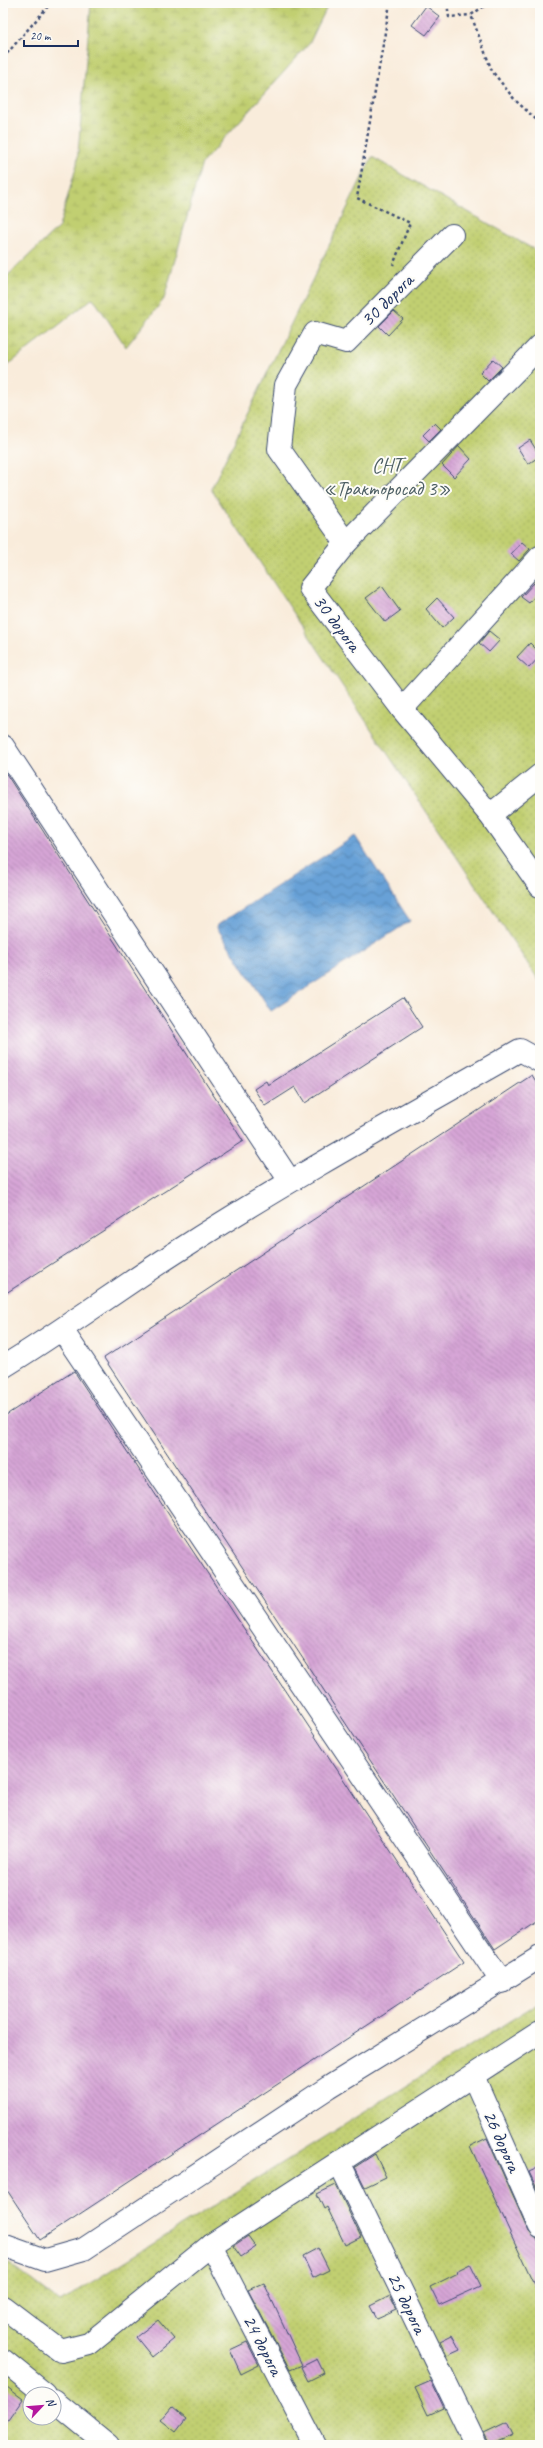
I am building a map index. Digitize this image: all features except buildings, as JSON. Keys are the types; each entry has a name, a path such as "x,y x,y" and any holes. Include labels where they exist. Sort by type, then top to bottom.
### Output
{"street":[{"name":"30 дорога","path":"452,235 346,342 315,334 286,385 279,449 346,543 310,588 402,709 490,815 540,886"},
{"path":"346,543 540,346"},
{"path":"402,709 540,558"},
{"path":"3,746 290,1181"},
{"path":"490,815 540,775"},
{"path":"3,1367 62,1330 180,1249 290,1181 520,1050 540,1061"},
{"path":"62,1330 502,1982"},
{"path":"3,2245 45,2260 84,2250 329,2087 502,1982 540,1957"},
{"path":"3,2307 61,2351 89,2344 211,2245 540,2032"},
{"name":"26 дорога","path":"473,2076 540,2227"},
{"name":"25 дорога","path":"338,2162 476,2445"},
{"name":"24 дорога","path":"211,2245 314,2445"},
{"path":"6,2369 33,2386"},
{"path":"62,2408 108,2445"}],"path":[{"path":"3,58 51,3"},
{"path":"390,3 357,198 410,223 390,274 404,284"},
{"path":"447,3 449,17 471,15 489,3"},
{"path":"471,15 492,70 514,100 540,123"}],"green space":[{"path":"91,3 329,3 309,44 202,163 164,299 126,347 93,298 3,369 3,280 59,227 77,164"},
{"name":"СНТ «Тракторосад 3»","path":"372,157 540,253 540,982 211,489"},
{"path":"540,2002 540,2445 3,2445 3,2259 60,2302"}],"water":[{"path":"355,836 410,921 271,1011 216,926"}]}
